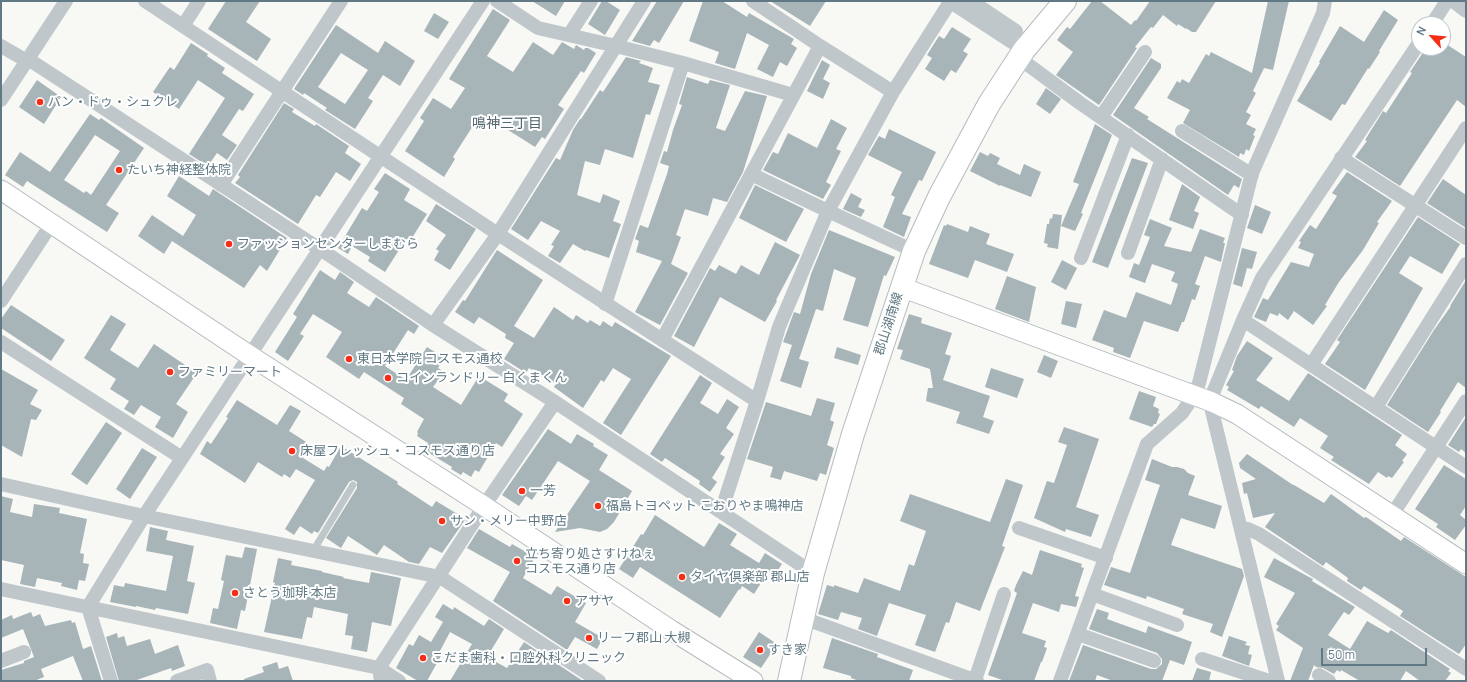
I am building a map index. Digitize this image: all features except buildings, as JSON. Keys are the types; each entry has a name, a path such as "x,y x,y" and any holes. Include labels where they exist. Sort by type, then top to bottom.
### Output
{"main road":[{"name":"郡山湖南線","path":"789,681 813,573 853,434 914,250 939,197 1021,42 1065,1"}],"street":[{"path":"1,100 24,58 66,1"},
{"path":"145,1 498,234 757,401"},
{"path":"183,26 200,1"},
{"path":"221,185 341,1"},
{"path":"111,681 88,606 144,516 249,355 483,1"},
{"path":"497,1 538,28 683,63 793,95"},
{"path":"569,35 591,1"},
{"path":"433,326 498,234 644,1"},
{"path":"753,1 820,46 893,92"},
{"path":"721,512 757,401 779,326 828,212 893,92 950,1 1021,42"},
{"path":"971,1 1021,42 1101,117 1242,215"},
{"path":"985,1 1021,42"},
{"path":"1060,681 1147,444 1182,413 1194,395 1199,383 1252,175 1323,13 1325,1"},
{"path":"1437,16 1447,1"},
{"path":"1453,1 1466,11"},
{"path":"1,46 24,58 320,249 433,326 555,402 813,573"},
{"path":"662,340 820,46"},
{"path":"1101,117 1145,52"},
{"path":"1278,681 1212,402 1215,388 1262,278 1411,55"},
{"path":"606,304 683,63"},
{"path":"1311,365 1466,128"},
{"path":"1182,131 1252,175"},
{"path":"1081,258 1128,135"},
{"path":"1341,158 1466,238"},
{"path":"1128,253 1162,159"},
{"path":"751,174 828,212 914,250"},
{"path":"1,190 249,355 484,506 670,630 753,681"},
{"path":"1,301 52,223"},
{"path":"1376,407 1466,264"},
{"path":"901,287 1194,395 1237,414 1466,564"},
{"path":"1243,320 1466,467"},
{"path":"1,342 182,458"},
{"path":"380,674 484,506 555,402"},
{"path":"1392,515 1466,402"},
{"path":"1,484 144,516 440,577 599,681"},
{"path":"1019,528 1106,558"},
{"path":"1242,530 1248,529 1259,534 1466,670 1460,681"},
{"path":"1,589 88,606 380,674 399,681"},
{"path":"803,618 976,681 1004,594"},
{"path":"1092,594 1177,625"},
{"path":"1078,634 1154,661"},
{"path":"1,661 24,652"},
{"path":"1202,659 1269,681"},
{"path":"177,681 207,670 210,681"}],"lane":[{"path":"313,551 352,485"}],"place":[{"name":"パン・ドゥ・シュクレ","path":"40,102"},
{"name":"たいち神経整体院","path":"119,170"},
{"name":"ファッションセンターしまむら","path":"229,244"},
{"name":"東日本学院 コスモス通校","path":"349,359"},
{"name":"ファミリーマート","path":"170,372"},
{"name":"コインランドリー 白くまくん","path":"388,378"},
{"name":"床屋フレッシュ・コスモス通り店","path":"292,451"},
{"name":"一芳","path":"522,491"},
{"name":"福島トヨペット こおりやま鳴神店","path":"598,506"},
{"name":"サン・メリー中野店","path":"442,521"},
{"name":"立ち寄り処さすけねぇ コスモス通り店","path":"517,561"},
{"name":"タイヤ倶楽部 郡山店","path":"682,577"},
{"name":"さとう珈琲 本店","path":"235,593"},
{"name":"アサヤ","path":"567,601"},
{"name":"リーフ郡山 大槻","path":"589,638"},
{"name":"すき家","path":"760,650"},
{"name":"こだま歯科・口腔外科クリニック","path":"423,658"}],"district":[{"name":"鳴神三丁目","path":"507,124"}]}
